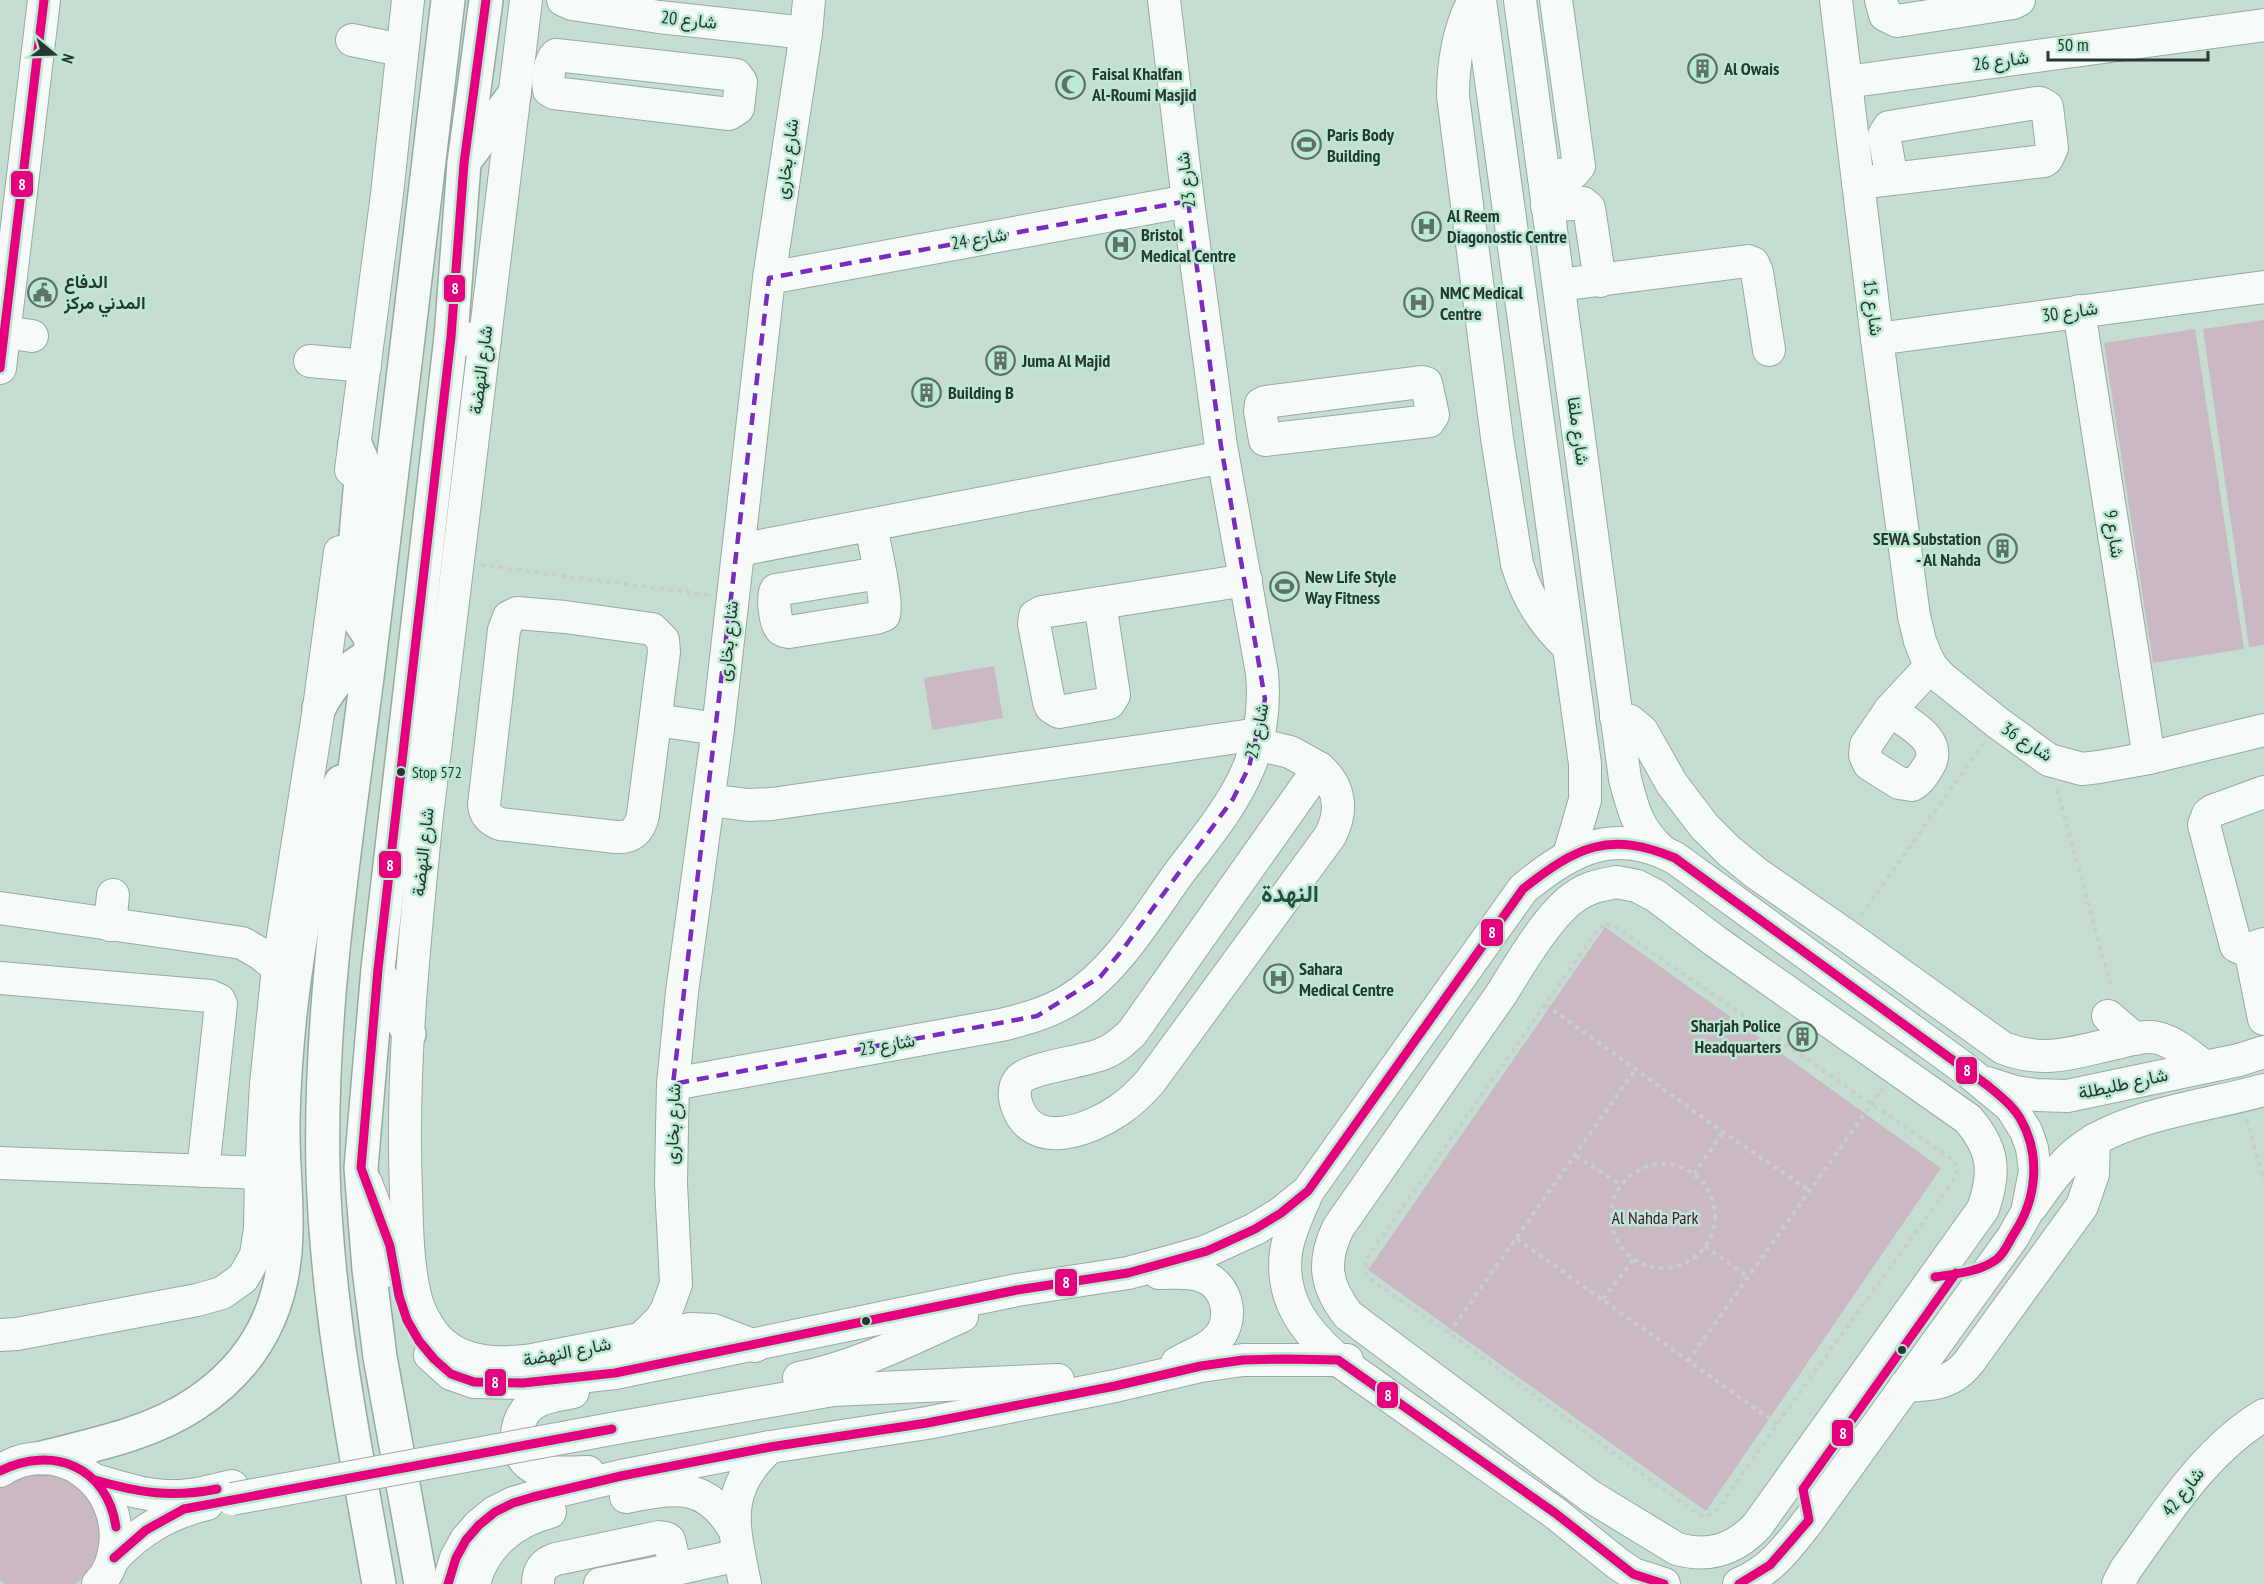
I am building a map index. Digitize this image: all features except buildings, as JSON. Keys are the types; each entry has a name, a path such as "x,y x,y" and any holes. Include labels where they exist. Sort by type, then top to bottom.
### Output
{"main road":[{"path":"379,1584 341,1367 328,1268 323,1171 323,1065 355,764 448,0"},
{"name":"شارع النهضة","path":"421,1584 380,1357 369,1269 361,1168 378,969 452,337 464,163 486,0"},
{"path":"464,163 514,95"},
{"path":"452,337 484,341"},
{"path":"355,444 361,458 361,478 351,593 355,614 370,647"},
{"path":"319,708 334,683 370,647"},
{"path":"36,1459 142,1429 196,1404 234,1372 261,1337 270,1318 284,1262 286,1232 283,1121 289,1020 295,970 306,904 324,827 336,792 355,764"},
{"path":"378,969 409,1034"}],"street":[{"path":"0,368 18,334 44,0"},
{"path":"0,1335 16,1334 196,1300 222,1293 243,1278 256,1255 260,1229 266,1084 278,968 319,708 355,444 387,194 408,0"},
{"name":"شارع بخارى","path":"643,1337 661,1319 676,1284 671,1184 673,1084 681,992 710,801 770,278 809,0"},
{"name":"شارع 23","path":"673,1084 1001,1025 1037,1016 1070,1000 1100,977 1123,949 1218,821 1233,799 1249,767 1258,739 1265,699 1222,452 1164,0"},
{"path":"1474,0 1461,30 1456,52 1452,96 1497,438 1517,564 1523,583 1542,618 1569,648"},
{"path":"1480,0 1586,782 1581,817 1569,855"},
{"name":"شارع ملقا","path":"1520,0 1625,779 1630,799 1646,837 1662,851"},
{"path":"1545,192 1574,173 1579,165 1556,0"},
{"name":"شارع 15","path":"1836,0 1877,339 1914,616"},
{"path":"1881,0 1885,15 1897,21 2013,3 2019,0"},
{"name":"شارع 20","path":"525,13 542,14 568,2 659,17 806,33"},
{"name":"شارع النهضة","path":"525,13 426,824 409,1034 404,1144 409,1260 415,1297 426,1321 441,1342 463,1356 488,1362 508,1363 530,1347 643,1337 691,1329 713,1330 754,1346"},
{"path":"654,66 659,17"},
{"name":"شارع 26","path":"1846,82 2264,25"},
{"path":"352,40 401,50"},
{"path":"556,55 654,66 736,75 741,82 738,108 729,114 554,93 549,87 551,61 556,55"},
{"path":"1858,183 1892,179 2047,159 2052,148 2047,107 2036,103 1889,127 1884,135 1892,179"},
{"path":"1545,192 1582,203 1589,208 1600,280"},
{"name":"شارع 24","path":"770,278 1188,201"},
{"path":"1559,285 1748,261 1753,263 1757,272 1768,350"},
{"name":"شارع 30","path":"1877,339 2264,287"},
{"name":"شارع 9","path":"2079,311 2149,758"},
{"path":"310,361 365,366"},
{"path":"739,549 871,525 1222,452 1265,440 1430,420 1433,415 1427,386 1420,382 1265,402 1260,411 1265,440"},
{"path":"871,525 879,573"},
{"path":"1100,603 1246,580"},
{"path":"517,613 606,622 657,632 665,646 656,720 641,821 639,828 629,836 616,837 500,824 485,813 484,805 504,630 509,617 517,613"},
{"name":"شارع 36","path":"1914,616 1920,641 1931,666 1942,678 2049,760 2082,769 2149,758 2264,730"},
{"path":"1890,710 1931,666"},
{"path":"1616,717 1630,721 1642,731 1672,784 1704,826 1729,851 1756,873 2003,1048 2020,1055 2037,1058 2055,1056 2089,1048 2115,1025 2148,1037 2168,1041 2205,1067"},
{"path":"656,720 718,729"},
{"path":"710,801 748,805 771,804 1258,739 1290,752 1319,768 1334,784 1338,794 1337,823 1330,836 1150,1082 1117,1112 1084,1126 1049,1134 1041,1133 1027,1125 1019,1112 1014,1095 1015,1088 1022,1077 1033,1072 1104,1054 1132,1033 1319,768"},
{"path":"2264,792 2212,810 2204,825 2234,942 2240,949 2257,946 2264,1019"},
{"path":"1663,1584 1633,1574 1617,1563 1555,1513 1338,1360 1314,1339 1296,1313 1286,1284 1286,1252 1308,1191 1523,890 1547,869 1569,855 1591,846 1615,842 1639,844 1662,851 1696,873 1973,1075 2011,1107 2026,1131 2032,1148 2035,1171 2027,1212"},
{"path":"1696,873 1715,941"},
{"path":"1616,882 1637,886 1656,897 1715,941 1968,1119 1980,1133 1989,1150 1992,1171 1990,1191 1983,1209 1946,1275 1801,1477 1747,1537 1721,1551 1691,1553 1677,1549 1590,1496 1348,1315 1337,1300 1330,1282 1327,1264 1330,1245 1338,1228 1502,993 1524,957 1559,911 1575,896 1594,886 1616,882"},
{"path":"0,908 112,910 242,943 261,954 278,968"},
{"path":"1502,993 1506,913"},
{"path":"242,943 264,938 284,928"},
{"path":"0,978 210,996 219,1000 221,1004 204,1172"},
{"path":"2188,1109 2182,1104 2181,1098 2187,1088 2227,1071 2251,1056"},
{"name":"شارع طليطلة","path":"1973,1075 2026,1094 2067,1096 2251,1056"},
{"path":"1901,1072 1973,1075"},
{"path":"1750,1581 1782,1555 1809,1520 1997,1259 2027,1212 2062,1167 2077,1152 2094,1140 2142,1120 2253,1093"},
{"path":"1905,1386 1938,1384 1956,1376 1969,1362 2082,1206 2093,1174 2094,1140"},
{"path":"361,1168 390,1246 399,1296 407,1320 419,1341 451,1374 474,1382 499,1384 615,1373 1017,1290 1128,1273 1207,1251 1231,1241 1281,1213 1308,1191 1387,1156"},
{"path":"0,1163 261,1173"},
{"path":"1946,1275 1997,1259"},
{"path":"1128,1273 1202,1276 1220,1289 1225,1299 1226,1322 1215,1341 1159,1375"},
{"name":"شارع بخارى","path":"676,1284 691,1310 713,1330"},
{"path":"621,1420 826,1372 878,1354 1017,1290"},
{"path":"448,1584 456,1558 466,1540 495,1512 533,1497 621,1476 770,1447 927,1423 1115,1386 1201,1366 1243,1360 1408,1358"},
{"path":"615,1373 597,1384 531,1405 522,1415 517,1440 519,1452 535,1469 549,1472 600,1472 621,1476"},
{"path":"0,1471 10,1465 36,1459 56,1460 71,1464 95,1480 137,1492 160,1496 232,1492 621,1420 833,1390 1082,1378 1115,1386"},
{"name":"شارع 42","path":"2118,1584 2126,1569 2202,1467 2236,1434 2264,1415"},
{"path":"0,1442 36,1459"},
{"path":"740,1556 736,1502 742,1483 752,1466 770,1447"},
{"path":"1801,1477 1809,1520"},
{"path":"95,1480 111,1503 117,1531 106,1571"},
{"path":"474,1584 483,1560 493,1546 520,1523 537,1515 554,1511 668,1490 685,1490 700,1494 714,1503 726,1515 740,1556"},
{"path":"106,1571 127,1544 152,1525 184,1509 232,1492"},
{"path":"1590,1496 1602,1520 1617,1563"},
{"path":"538,1584 539,1572 552,1560 659,1537 669,1540 676,1569"},
{"path":"600,1584 740,1556"}],"path":[{"path":"457,562 733,598"},
{"path":"1847,936 1998,723"},
{"path":"2049,760 2115,1025"},
{"path":"1611,924 1953,1160 1957,1165 1957,1176 1777,1424 1719,1508 1711,1515 1701,1515 1365,1273 1366,1260 1546,1005 1599,928 1611,924"},
{"path":"1546,1005 1635,1070 1810,1191"},
{"path":"1449,1333 1635,1070"},
{"path":"1688,1361 1872,1105 1901,1072"},
{"path":"2253,1093 2264,1182"},
{"path":"1694,1174 1723,1132"},
{"path":"1576,1156 1621,1185"},
{"path":"1664,1164 1680,1167 1694,1174 1705,1186 1714,1208 1712,1232 1705,1246 1691,1260 1672,1267 1659,1268 1634,1259 1620,1245 1612,1225 1612,1211 1621,1185 1633,1174 1647,1166 1664,1164"},
{"path":"1517,1239 1777,1424"},
{"path":"1705,1246 1748,1277"},
{"path":"1603,1299 1634,1259"}],"highlighted area":[{"path":"1188,201 1221,446 1265,699 1249,767 1233,799 1100,977 1037,1016 673,1084 769,278"}],"green space":[{"path":"2264,320 2264,645 2249,647 2203,329"},
{"path":"2195,329 2244,649 2153,663 2104,343"},
{"path":"994,666 1003,718 932,730 924,678"},
{"name":"Al Nahda Park","path":"1605,927 1941,1168 1706,1511 1368,1270"},
{"path":"22,1473 62,1474 93,1499 103,1538 98,1559 86,1576 75,1584 5,1584 0,1580 0,1486"}],"transit line":[{"name":"8","path":"0,368 44,0"},
{"name":"8","path":"486,0 464,163 451,337 378,969 361,1168 390,1246 399,1296 407,1320 419,1341 451,1374 474,1382 523,1383 615,1373 1017,1290 1128,1273 1207,1251 1255,1229 1281,1213 1308,1191 1523,889 1542,874 1577,853 1612,844 1631,845 1675,858 1987,1085 2017,1113 2031,1146 2034,1176 2028,1205 2022,1219 2005,1250 1997,1259 1975,1270 1935,1277"},
{"name":"8","path":"1739,1584 1770,1565 1809,1520 1803,1489 1956,1273"},
{"name":"8","path":"448,1584 456,1558 466,1540 479,1525 495,1512 533,1497 621,1476 770,1447 927,1423 1115,1386 1201,1366 1243,1360 1286,1359 1338,1360 1555,1513 1633,1574 1664,1584"},
{"name":"8","path":"114,1558 146,1530 184,1509 612,1429"},
{"name":"8","path":"0,1471 20,1463 39,1460 57,1461 74,1466 89,1476 101,1489 111,1506 116,1527"},
{"name":"8","path":"95,1480 156,1493 201,1492 217,1489"}],"place":[{"name":"Al Owais","path":"1703,69"},
{"name":"Faisal Khalfan Al-Roumi Masjid","path":"1071,84"},
{"name":"Paris Body Building","path":"1306,145"},
{"name":"Al Reem Diagonostic Centre","path":"1426,226"},
{"name":"Bristol Medical Centre","path":"1120,245"},
{"name":"الدفاع المدني مركز","path":"43,292"},
{"name":"NMC Medical Centre","path":"1419,303"},
{"name":"Juma Al Majid","path":"1001,361"},
{"name":"Building B","path":"927,393"},
{"name":"SEWA Substation - Al Nahda","path":"2002,549"},
{"name":"New Life Style Way Fitness","path":"1284,587"},
{"name":"Stop 572","path":"401,772"},
{"name":"Sahara Medical Centre","path":"1278,979"},
{"name":"Sharjah Police Headquarters","path":"1802,1036"}],"district":[{"name":"النهدة","path":"1290,894"}]}
